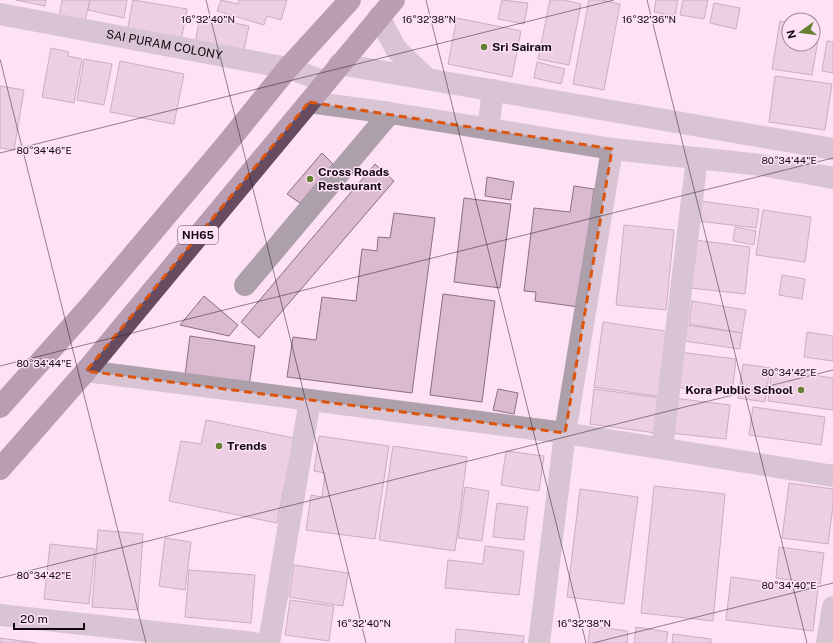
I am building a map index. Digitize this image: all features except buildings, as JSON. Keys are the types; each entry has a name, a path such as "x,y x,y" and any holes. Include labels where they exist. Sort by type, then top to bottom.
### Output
{"highway":[{"name":"NH65","path":"0,407 90,306 225,146 288,68 350,0"},
{"name":"NH65","path":"0,468 86,371 326,82 339,64 394,0"}],"street":[{"name":"SAI PURAM COLONY","path":"0,14 288,68 326,82"},
{"path":"379,17 396,49 427,79"},
{"path":"339,64 833,149"},
{"path":"488,129 493,90"},
{"path":"309,102 390,113 612,150 761,165 833,178"},
{"path":"245,285 390,113"},
{"path":"539,643 565,433 612,150"},
{"path":"662,448 697,158"},
{"path":"86,371 565,433 833,476"},
{"path":"269,643 310,400"},
{"path":"827,643 833,607"},
{"path":"0,615 254,643"}],"highlighted area":[{"path":"309,102 612,149 565,433 86,371"}],"place":[{"name":"Sri Sairam","path":"484,47"},
{"name":"Cross Roads Restaurant","path":"310,179"},
{"name":"Kora Public School","path":"801,390"},
{"name":"Trends","path":"219,446"}]}
